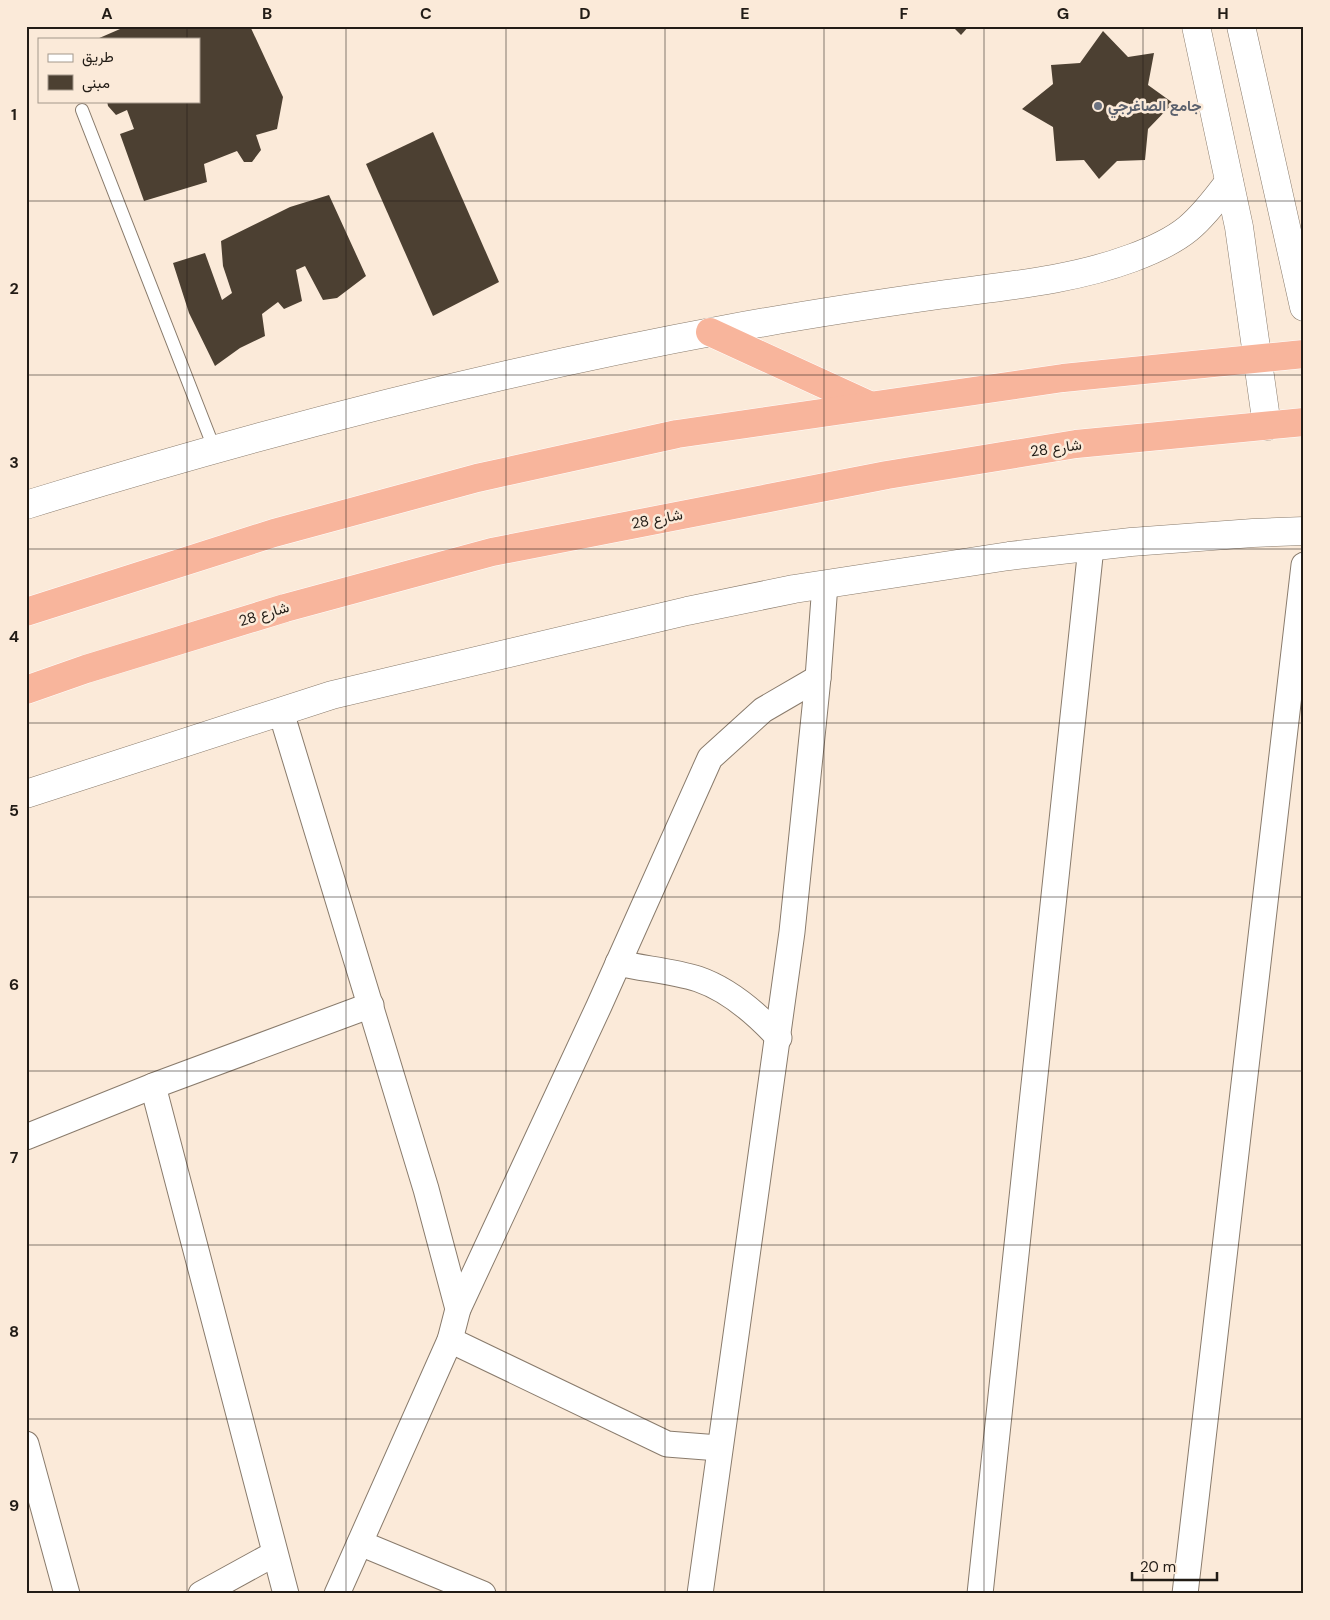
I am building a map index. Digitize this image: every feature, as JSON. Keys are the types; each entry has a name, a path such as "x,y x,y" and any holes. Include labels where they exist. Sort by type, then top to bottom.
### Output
{"highway":[{"path":"710,332 869,405"},
{"path":"26,612 274,532 477,478 677,434 1063,378 1258,357 1304,354"},
{"name":"شارع 28","path":"26,690 86,669 285,608 492,552 887,475 1076,444 1304,422"}],"main road":[{"path":"1196,26 1240,236 1267,426"},
{"path":"1241,26 1294,218 1304,308"},
{"path":"26,505 214,448 395,401 536,368 828,310 1058,279 1096,270 1133,258 1185,232 1202,218 1229,182"},
{"path":"26,794 332,695 687,611 825,584 930,567 1091,547 1253,533 1304,531"}],"street":[{"path":"980,1594 1091,547"},
{"path":"1185,1594 1304,565"},
{"path":"700,1594 719,1448 779,1038 792,932 818,678 825,584"},
{"path":"337,1594 450,1340 458,1309 618,963 710,758 763,710 818,678"},
{"path":"281,712 426,1189 458,1309"},
{"path":"618,963 698,980 730,996 759,1016 779,1038"},
{"path":"26,1137 153,1086 370,1005"},
{"path":"153,1086 286,1594"},
{"path":"450,1340 667,1444 719,1448"},
{"path":"26,1444 67,1594"},
{"path":"360,1543 483,1594"},
{"path":"201,1594 274,1554"}],"lane":[{"path":"82,110 214,448"}],"building":[{"path":"127,26 250,26 283,97 277,129 256,135 261,150 252,162 244,162 237,151 204,164 207,182 144,201 120,134 134,129 127,110 116,115 108,106 107,102 200,102 200,38 99,38"},
{"path":"952,26 969,26 961,35"},
{"name":"جامع الصاغرجي","path":"1103,31 1128,57 1154,53 1148,85 1173,103 1148,129 1145,160 1117,161 1099,179 1084,160 1056,161 1053,127 1022,109 1053,84 1051,65 1080,63"},
{"path":"433,132 499,282 433,316 366,164"},
{"path":"329,195 366,276 337,298 323,300 305,266 296,270 302,301 284,309 278,302 262,314 265,336 240,348 215,366 189,313 173,263 205,253 222,300 232,293 223,266 221,241 290,207"}],"place":[{"name":"جامع الصاغرجي","path":"1098,106"}]}
